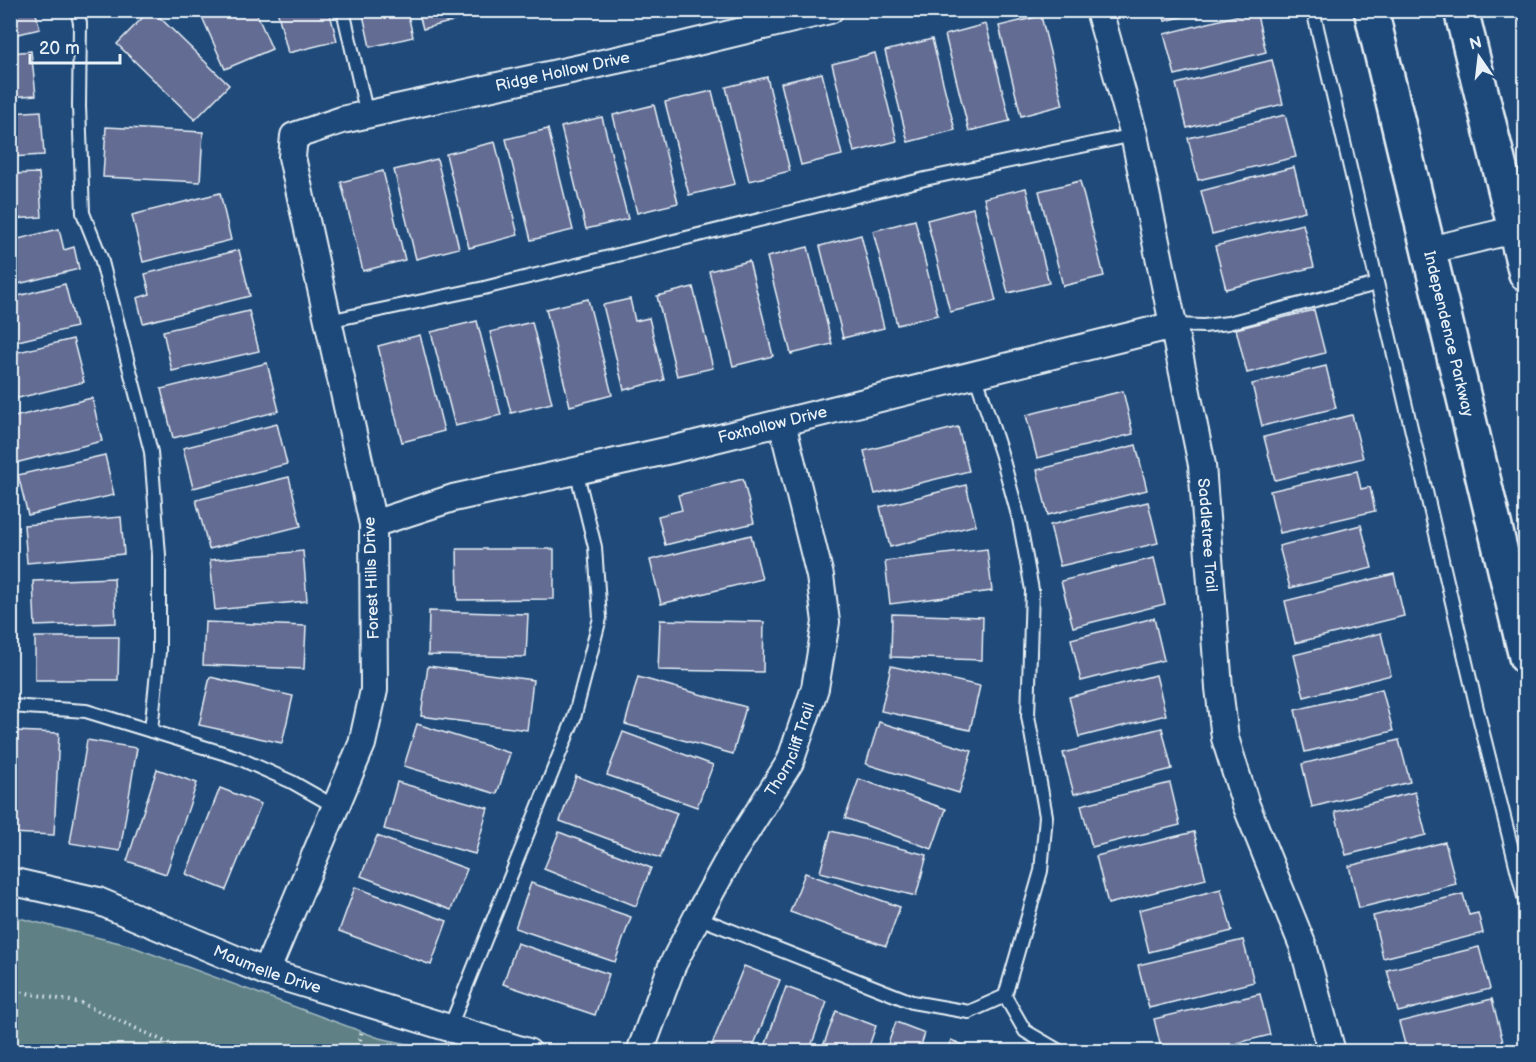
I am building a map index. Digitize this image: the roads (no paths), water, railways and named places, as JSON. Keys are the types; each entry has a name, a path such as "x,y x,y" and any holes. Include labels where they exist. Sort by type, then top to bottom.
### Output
{"main road":[{"name":"Independence Parkway","path":"1371,10 1526,657"},
{"path":"1461,10 1520,228 1526,274"}],"street":[{"name":"Ridge Hollow Drive","path":"294,136 342,120 676,47 830,10"},
{"name":"Saddletree Trail","path":"1099,10 1134,135 1202,465 1225,738 1246,805 1303,946 1332,1052"},
{"name":"Forest Hills Drive","path":"266,972 362,744 375,690 373,524 292,156 294,136"},
{"path":"1430,250 1520,228"},
{"name":"Foxhollow Drive","path":"373,524 453,498 782,423 1174,325"},
{"name":"Thorncliff Trail","path":"640,1052 672,966 697,917 731,855 790,762 815,688 826,622 820,576 782,423"},
{"name":"Maumelle Drive","path":"10,881 98,901 266,972 528,1052"}],"lane":[{"path":"77,10 80,23 79,106 83,213 101,258 151,452 159,555 159,652 151,731"},
{"path":"343,10 367,115"},
{"path":"1313,10 1526,904"},
{"path":"1522,10 1526,16"},
{"path":"328,321 484,288 925,179 1134,135"},
{"path":"1174,325 1204,326 1228,323 1377,284"},
{"path":"975,374 1001,453 1019,519 1032,590 1028,716 1046,816 1041,871 1005,996 1025,1030 1061,1052"},
{"path":"450,1027 574,718 600,618 595,547 576,470"},
{"path":"10,706 86,711 236,757 292,782 336,807"},
{"path":"697,917 912,1002 969,1012 1005,996"}]}
